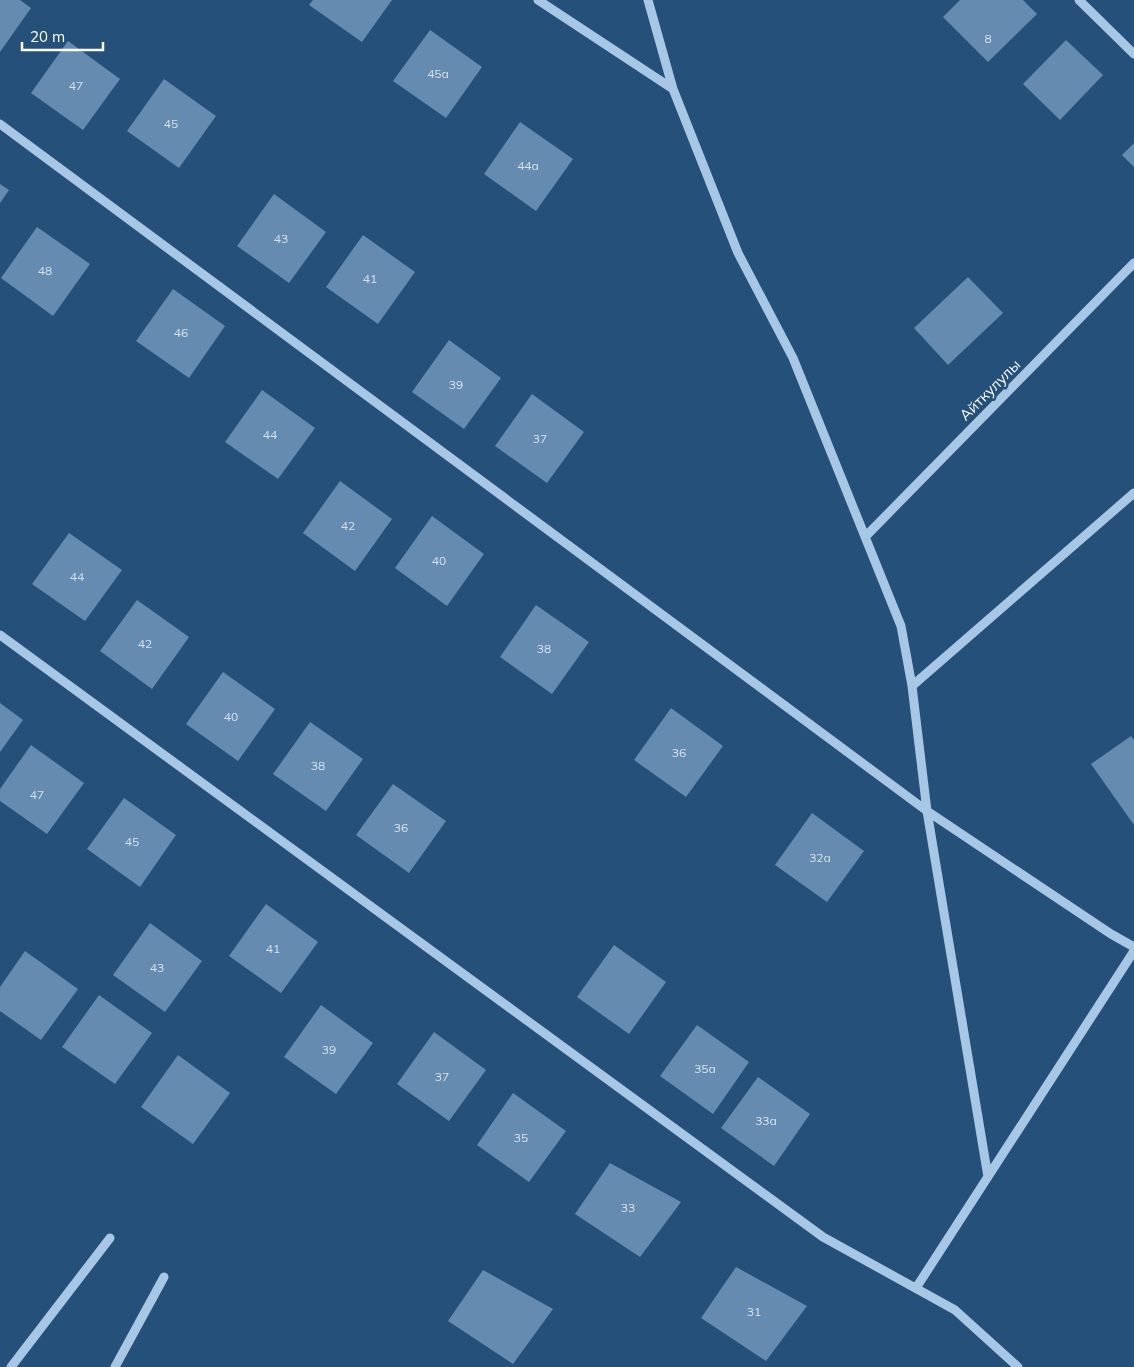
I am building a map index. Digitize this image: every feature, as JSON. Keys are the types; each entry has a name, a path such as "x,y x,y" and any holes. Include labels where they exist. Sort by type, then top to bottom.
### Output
{"street":[{"path":"538,0 673,89"},
{"path":"648,0 673,89 738,253 793,358 901,626 912,686 928,811 988,1177"},
{"path":"1080,0 1134,54"},
{"path":"0,124 928,811 1134,949 916,1288"},
{"name":"Айткулулы","path":"865,537 1134,263"},
{"path":"912,686 1134,493"},
{"path":"0,635 823,1237 955,1310 1018,1367"},
{"path":"11,1367 110,1238"},
{"path":"115,1367 164,1278"}],"building":[{"path":"0,0 20,0 31,8 0,52"},
{"path":"313,0 392,0 362,42 309,5"},
{"path":"960,0 1023,0 1037,14 988,62 943,17"},
{"path":"430,30 482,67 446,118 393,81"},
{"path":"1066,40 1103,75 1060,120 1023,84"},
{"path":"68,41 120,79 83,130 31,93"},
{"path":"164,79 216,116 179,168 127,131"},
{"path":"520,122 573,159 536,211 484,174"},
{"path":"1134,143 1134,167 1122,155"},
{"path":"0,184 9,190 0,203"},
{"path":"274,194 326,232 289,283 237,246"},
{"path":"37,227 90,264 53,316 1,278"},
{"path":"363,235 415,272 378,324 326,287"},
{"path":"968,277 1003,313 948,365 914,328"},
{"path":"173,289 225,326 189,378 136,341"},
{"path":"449,340 501,378 464,429 412,392"},
{"path":"262,390 315,428 278,479 225,442"},
{"path":"532,394 584,432 547,483 495,446"},
{"path":"340,481 392,519 355,571 303,533"},
{"path":"432,516 484,554 447,606 395,568"},
{"path":"69,533 122,570 85,621 32,584"},
{"path":"137,600 189,637 152,689 100,651"},
{"path":"536,605 589,642 552,694 500,657"},
{"path":"223,672 275,709 238,761 186,724"},
{"path":"0,703 23,720 0,752"},
{"path":"671,708 723,746 686,797 634,760"},
{"path":"310,722 363,759 326,811 273,774"},
{"path":"1131,736 1134,740 1134,825 1091,764"},
{"path":"31,745 84,783 47,834 0,801 0,789"},
{"path":"393,784 446,821 409,873 356,835"},
{"path":"124,798 176,835 140,887 87,849"},
{"path":"812,813 864,851 827,902 775,865"},
{"path":"266,904 318,942 281,993 229,956"},
{"path":"150,923 202,961 165,1012 113,975"},
{"path":"614,945 666,982 629,1034 577,997"},
{"path":"25,951 78,989 41,1040 0,1011 0,987"},
{"path":"99,995 152,1033 115,1084 62,1047"},
{"path":"321,1005 373,1043 336,1094 284,1057"},
{"path":"697,1025 749,1062 713,1114 660,1076"},
{"path":"434,1032 486,1070 449,1121 397,1084"},
{"path":"178,1055 230,1093 193,1144 141,1107"},
{"path":"758,1077 810,1114 774,1166 721,1128"},
{"path":"513,1093 566,1131 529,1182 477,1145"},
{"path":"610,1163 681,1202 640,1257 575,1214"},
{"path":"736,1267 807,1306 766,1361 701,1318"},
{"path":"483,1270 553,1309 513,1364 448,1321"}]}
